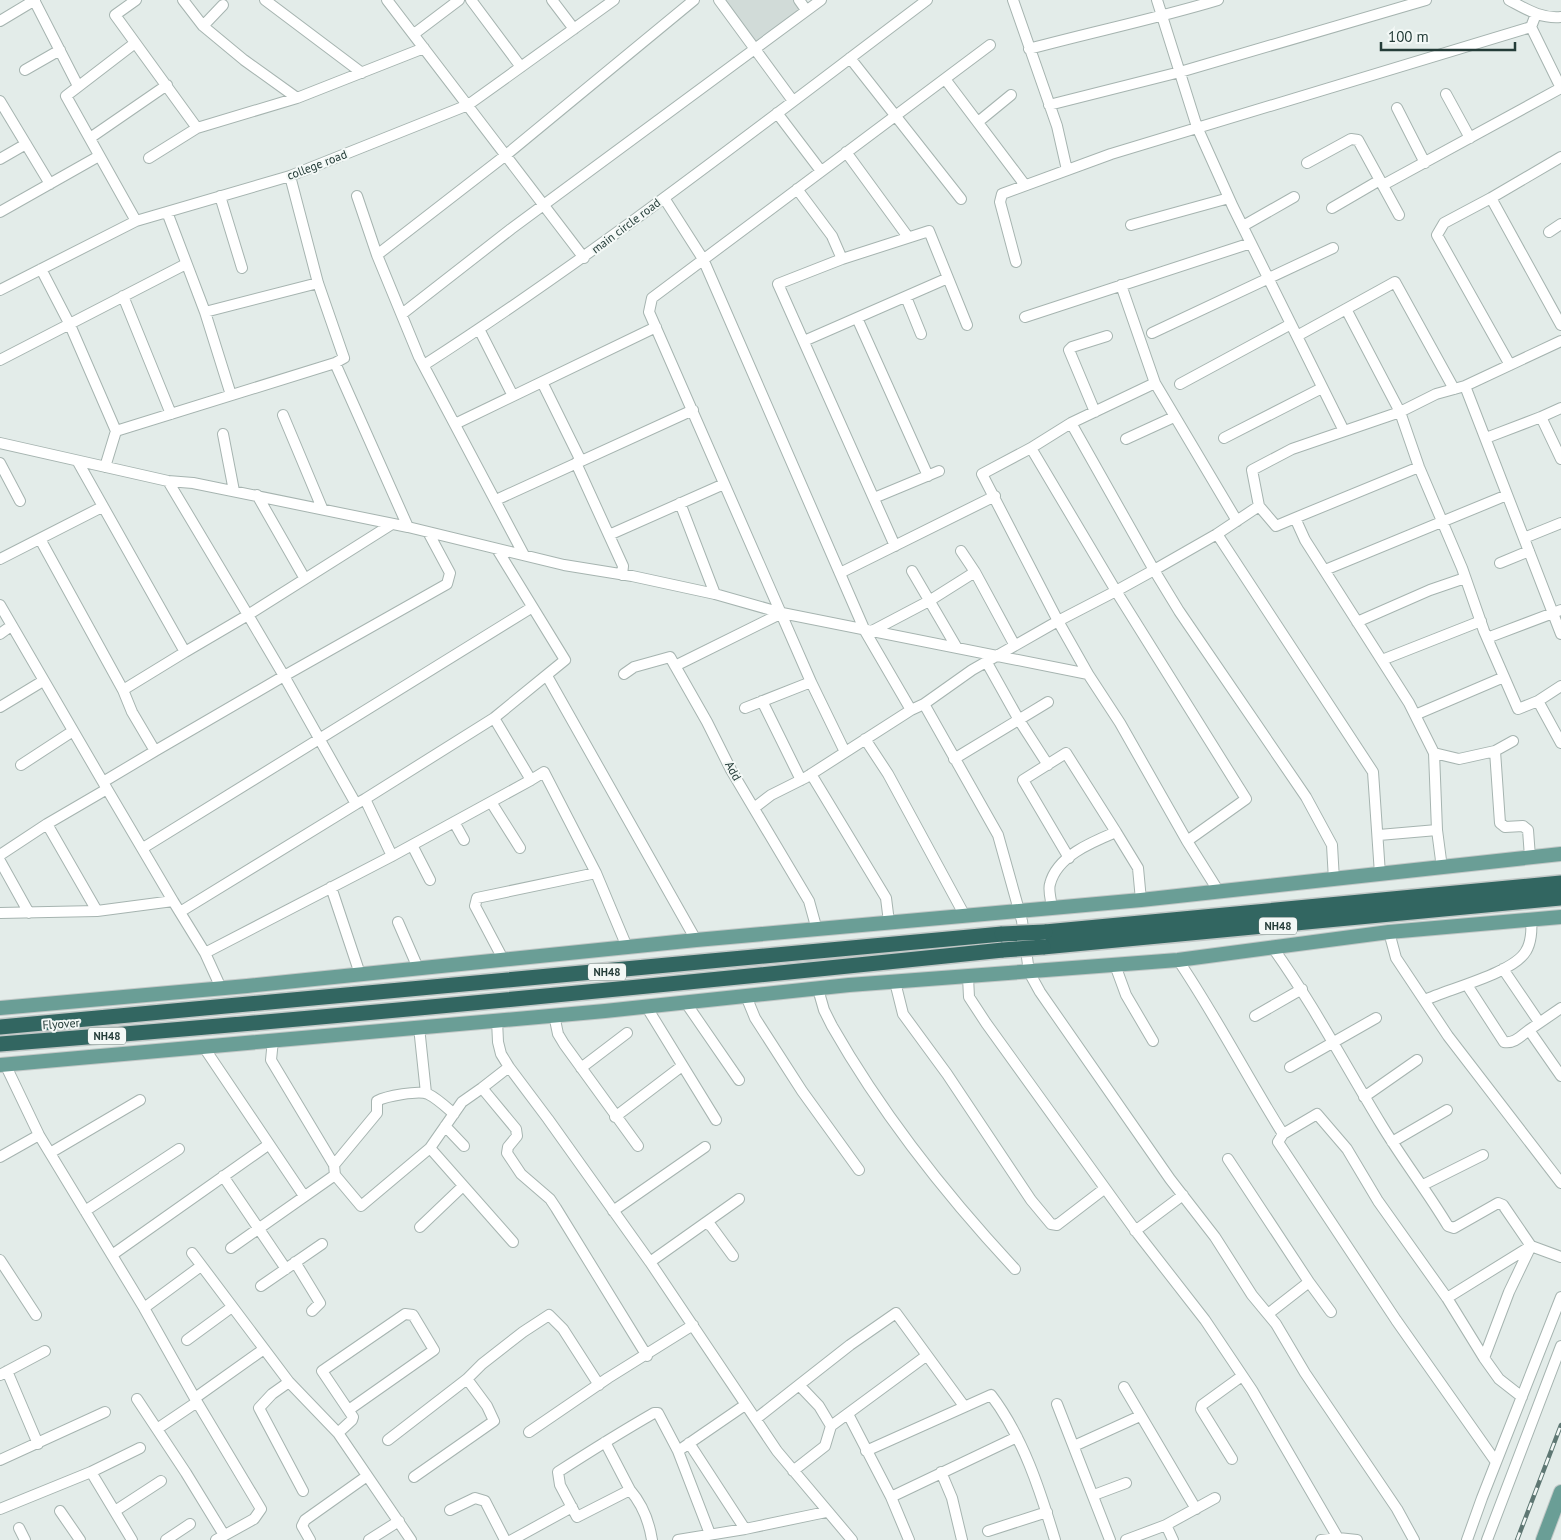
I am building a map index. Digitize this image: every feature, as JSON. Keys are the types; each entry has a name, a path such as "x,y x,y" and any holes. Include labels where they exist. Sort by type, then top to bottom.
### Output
{"highway":[{"name":"NH48","path":"1512,895 1561,883"},
{"name":"NH48","path":"1512,895 1561,898"},
{"name":"Flyover","path":"0,1027 1002,934 1512,895"},
{"name":"Flyover","path":"0,1044 214,1027 640,988 1043,947 1512,895"}],"main road":[{"path":"0,1008 221,988 696,940 1141,900 1561,854"},
{"path":"2,1065 686,1003 895,982 1178,960 1389,932 1561,918"},
{"path":"1543,1540 1561,1492"}],"street":[{"path":"0,20 35,0 78,86"},
{"path":"136,0 115,14 197,128"},
{"path":"184,0 203,26 244,60 297,98"},
{"path":"265,0 362,73"},
{"path":"414,34 459,0"},
{"path":"471,0 522,67"},
{"path":"552,0 574,29"},
{"name":"college road","path":"0,290 136,221 290,176 468,106 614,0"},
{"path":"377,255 506,155 694,0"},
{"path":"719,0 793,101"},
{"path":"799,0 806,10"},
{"path":"402,314 821,0"},
{"name":"main circle road","path":"392,2 424,48 584,258 927,0"},
{"path":"1013,0 1049,105 1067,170"},
{"path":"1157,0 1197,127 1229,198 1344,431"},
{"path":"1029,49 1094,31 1162,17 1218,0"},
{"path":"1049,105 1180,72 1426,0"},
{"path":"1509,0 1524,4 1536,14 1549,18 1561,18"},
{"path":"203,26 224,5"},
{"path":"1332,208 1382,182 1425,163 1561,88 1531,27 1536,14"},
{"path":"1016,262 1000,202 1002,194 1067,170 1197,127 1531,27"},
{"path":"135,43 78,86 66,96 66,100 90,138 136,221"},
{"path":"845,752 811,682 649,312 652,298 990,45"},
{"path":"149,158 197,128 297,98 424,48"},
{"path":"25,70 60,50"},
{"path":"850,58 961,199"},
{"path":"945,78 1025,185"},
{"path":"90,138 167,84"},
{"path":"1446,94 1470,138"},
{"path":"978,122 1010,95"},
{"path":"0,101 50,184"},
{"path":"1397,108 1425,163"},
{"path":"777,113 821,171"},
{"path":"1307,163 1350,139 1358,140 1399,215"},
{"path":"0,159 26,144"},
{"path":"846,152 908,237"},
{"path":"0,212 99,156"},
{"path":"1510,365 1437,235 1444,223 1491,198 1561,156"},
{"path":"116,431 335,363 344,358 318,282 290,176"},
{"path":"797,189 832,236 842,259"},
{"path":"220,196 242,268"},
{"path":"357,196 377,255 424,365 524,556"},
{"path":"664,198 704,259 840,573 911,710"},
{"path":"1131,226 1229,198"},
{"path":"1243,226 1294,198"},
{"path":"1491,198 1561,325"},
{"path":"167,212 205,312 231,395"},
{"path":"1549,232 1561,224"},
{"path":"895,546 778,284 842,259 928,230 967,325"},
{"path":"1025,317 1251,243"},
{"path":"1152,333 1333,248"},
{"path":"424,365 584,258"},
{"path":"0,360 186,264"},
{"path":"41,269 70,324 116,431 105,467"},
{"path":"804,341 948,278"},
{"path":"205,312 318,282"},
{"path":"1297,336 1395,282 1454,389"},
{"path":"1121,285 1155,384 1236,521"},
{"path":"123,296 171,414"},
{"path":"906,297 921,334"},
{"path":"1346,309 1400,412 1419,468 1465,578 1487,638 1518,709 1538,701 1561,686"},
{"path":"857,318 928,476"},
{"path":"1180,384 1291,324"},
{"path":"455,424 656,327"},
{"path":"479,329 513,396"},
{"path":"1095,412 1069,350 1072,346 1107,336"},
{"path":"1419,468 1276,526 1259,506 1252,470 1292,449 1400,412 1436,394 1465,386 1561,341"},
{"path":"335,363 408,527"},
{"path":"542,382 623,566 622,574"},
{"path":"1155,384 1071,423 1031,448 982,474 1058,621 1088,674 1120,723 1187,841 1219,892"},
{"path":"1465,386 1529,551 1557,612 1561,634"},
{"path":"1224,438 1322,388"},
{"path":"1486,438 1561,408"},
{"path":"496,500 693,410"},
{"path":"283,415 322,508"},
{"path":"1541,416 1561,459"},
{"path":"1126,439 1174,417"},
{"path":"1071,423 1179,612 1306,797 1332,845 1334,880"},
{"path":"223,434 234,491"},
{"path":"0,443 78,462 322,508 524,556 715,594 782,613 957,648 990,659 1088,674"},
{"path":"1031,448 1116,591 1246,799 1187,841"},
{"path":"78,462 184,652"},
{"path":"0,463 20,501"},
{"path":"874,498 939,471"},
{"path":"168,480 320,739 392,856"},
{"path":"609,535 724,484"},
{"path":"257,495 305,578"},
{"path":"1325,570 1391,541 1442,523 1507,495"},
{"path":"840,573 995,496"},
{"path":"680,503 715,594"},
{"path":"754,808 771,795 801,780 911,710 924,704 942,688 1014,644 1154,570 1217,534 1259,506"},
{"path":"0,559 102,507"},
{"path":"1295,518 1305,540 1415,715 1434,753 1437,830 1442,868"},
{"path":"1524,538 1561,523"},
{"path":"122,690 248,615 392,524"},
{"path":"0,855 155,751 447,584 450,573 428,532"},
{"path":"1217,534 1372,772 1380,874"},
{"path":"40,539 122,690 132,712 155,751"},
{"path":"180,912 494,718 565,660 531,608 497,549"},
{"path":"961,551 975,572 1014,644"},
{"path":"1500,563 1529,551"},
{"path":"912,571 957,648"},
{"path":"869,631 929,600 975,572"},
{"path":"1357,622 1430,590 1465,578"},
{"path":"0,605 205,954 221,988"},
{"path":"142,848 531,608"},
{"path":"1487,638 1557,612"},
{"path":"624,674 634,667 663,658 670,657 674,666 782,613"},
{"path":"1382,660 1481,621"},
{"path":"0,634 11,626"},
{"path":"990,659 1019,720 1048,766"},
{"name":"Add","path":"674,666 708,722 731,770 809,901 817,930"},
{"path":"547,676 696,940"},
{"path":"1415,715 1504,676"},
{"path":"0,707 43,681"},
{"path":"745,708 811,682"},
{"path":"762,701 801,780"},
{"path":"1538,701 1561,743"},
{"path":"954,759 1048,702"},
{"path":"924,704 998,835 1019,911 1029,972 1040,992 1268,1314 1397,1509 1414,1540"},
{"path":"494,718 531,780"},
{"path":"21,764 73,731"},
{"path":"865,739 888,774 965,916"},
{"path":"1434,753 1459,759 1495,752 1513,741"},
{"path":"1495,752 1500,823 1505,827 1523,826 1528,830 1530,857"},
{"path":"1070,858 1024,780 1066,753 1138,868 1141,900"},
{"path":"205,954 392,856 544,772 596,873 627,947"},
{"path":"811,774 886,898 889,922"},
{"path":"492,802 520,848"},
{"path":"454,822 464,840"},
{"path":"46,824 97,911"},
{"path":"1378,835 1437,830"},
{"path":"1052,907 1050,886 1057,867 1092,842 1116,832"},
{"path":"412,845 430,880"},
{"path":"0,861 29,913"},
{"path":"503,959 475,906 477,898 596,873"},
{"path":"331,888 360,974"},
{"path":"0,913 97,911 173,901"},
{"path":"1425,1000 1467,985 1503,969 1526,952 1529,943 1531,921"},
{"path":"398,922 418,968"},
{"path":"1389,932 1396,958 1464,1059 1561,1183"},
{"path":"1272,948 1302,989 1330,1042 1406,1164 1423,1185 1448,1226 1454,1228 1498,1203 1503,1205 1531,1246 1561,1257"},
{"path":"1178,960 1215,1015 1246,1074 1283,1134"},
{"path":"1115,965 1126,995 1153,1042"},
{"path":"1503,969 1540,1022"},
{"path":"968,977 970,997 986,1023 1104,1189 1205,1320 1242,1376 1338,1538"},
{"path":"895,982 903,1014 947,1074 1031,1200 1051,1224 1057,1225 1104,1189"},
{"path":"1467,985 1504,1042 1509,1043 1515,1040 1561,1008"},
{"path":"818,989 824,1010 836,1032 892,1118 951,1199 1015,1269"},
{"path":"1256,1016 1302,989"},
{"path":"746,996 755,1018 802,1092 859,1170"},
{"path":"686,1003 739,1080"},
{"path":"646,1006 716,1120"},
{"path":"554,1015 558,1034 615,1117 638,1146"},
{"path":"1290,1067 1330,1042 1376,1018"},
{"path":"497,1020 498,1042 501,1054 509,1067 650,1262 745,1405 826,1512 852,1540"},
{"path":"419,1026 426,1093"},
{"path":"1529,1030 1561,1076"},
{"path":"581,1068 626,1033"},
{"path":"273,1040 271,1060 335,1170 361,1206 430,1148 462,1102 509,1067"},
{"path":"203,1046 304,1196"},
{"path":"1364,1097 1417,1060"},
{"path":"2,1065 39,1135 112,1254 261,1509 254,1519 220,1537 157,1429 136,1399"},
{"path":"615,1117 682,1066"},
{"path":"482,1088 516,1129 517,1136 508,1147 507,1153 521,1174 553,1204 647,1356"},
{"path":"231,1248 304,1196 335,1170 377,1113 377,1101 384,1097 426,1093 443,1103 454,1114"},
{"path":"50,1153 140,1100"},
{"path":"1392,1142 1447,1110"},
{"path":"1496,1462 1396,1320 1278,1142 1283,1134 1317,1114 1346,1149 1378,1201 1448,1298 1484,1358 1499,1379 1522,1397"},
{"path":"445,1126 464,1146"},
{"path":"0,1157 39,1135"},
{"path":"112,1254 268,1145"},
{"path":"613,1211 705,1146"},
{"path":"430,1148 513,1242"},
{"path":"85,1212 179,1149"},
{"path":"1423,1185 1483,1156"},
{"path":"1228,1160 1331,1312"},
{"path":"223,1176 259,1229 320,1303 312,1311"},
{"path":"420,1227 463,1186"},
{"path":"1135,1231 1183,1195"},
{"path":"650,1262 739,1199"},
{"path":"705,1223 711,1226 733,1256"},
{"path":"261,1286 322,1244"},
{"path":"1448,1298 1531,1246"},
{"path":"1484,1358 1509,1292 1531,1246"},
{"path":"192,1254 289,1382 338,1433 411,1540"},
{"path":"0,1260 36,1315"},
{"path":"144,1308 201,1266"},
{"path":"1268,1314 1309,1282"},
{"path":"1467,1540 1561,1297"},
{"path":"187,1340 232,1307"},
{"path":"756,1418 850,1345 896,1313 964,1406"},
{"path":"338,1433 352,1420 350,1409 322,1371 405,1314 412,1315 434,1350 350,1409"},
{"path":"388,1440 467,1380 482,1364 523,1332 549,1315 563,1329 599,1385"},
{"path":"529,1432 693,1325"},
{"path":"1487,1540 1561,1346"},
{"path":"157,1429 264,1349"},
{"path":"38,1444 4,1373 44,1352"},
{"path":"830,1426 926,1356"},
{"path":"1232,1459 1201,1409 1202,1405 1242,1376"},
{"path":"414,1477 494,1421 490,1411 467,1380"},
{"path":"289,1382 272,1394 259,1408 303,1492"},
{"path":"793,1470 826,1446 830,1426 819,1406 799,1385"},
{"path":"1124,1387 1196,1509"},
{"path":"866,1451 964,1406 992,1396 1009,1420 1017,1437 1055,1540"},
{"path":"1057,1404 1110,1540"},
{"path":"678,1451 745,1405"},
{"path":"0,1460 105,1412"},
{"path":"630,1490 577,1517 560,1485 558,1472 654,1413 658,1413 678,1451 714,1536"},
{"path":"848,1414 890,1497 909,1540"},
{"path":"1074,1446 1140,1416"},
{"path":"890,1497 1017,1437"},
{"path":"605,1442 630,1490 643,1509 649,1524 652,1540"},
{"path":"689,1443 745,1529"},
{"path":"0,1509 91,1472 140,1448"},
{"path":"91,1472 132,1540"},
{"path":"941,1472 952,1498 962,1540"},
{"path":"310,1540 302,1526 305,1520 367,1476"},
{"path":"115,1511 160,1481"},
{"path":"1094,1495 1126,1483"},
{"path":"450,1510 475,1498 485,1501 504,1540"},
{"path":"1126,1540 1166,1525 1215,1498"},
{"path":"512,1540 572,1507"},
{"path":"60,1511 80,1540"},
{"path":"678,1540 714,1536 826,1512"},
{"path":"988,1531 1046,1512"},
{"path":"369,1540 399,1521"},
{"path":"166,1540 190,1524"},
{"path":"1166,1525 1173,1540"},
{"path":"19,1528 25,1540"},
{"path":"1320,1540 1338,1538 1357,1540"}],"shaded area":[{"path":"721,0 795,0 804,10 755,48"}],"railway":[{"path":"1517,1540 1561,1425"}]}
